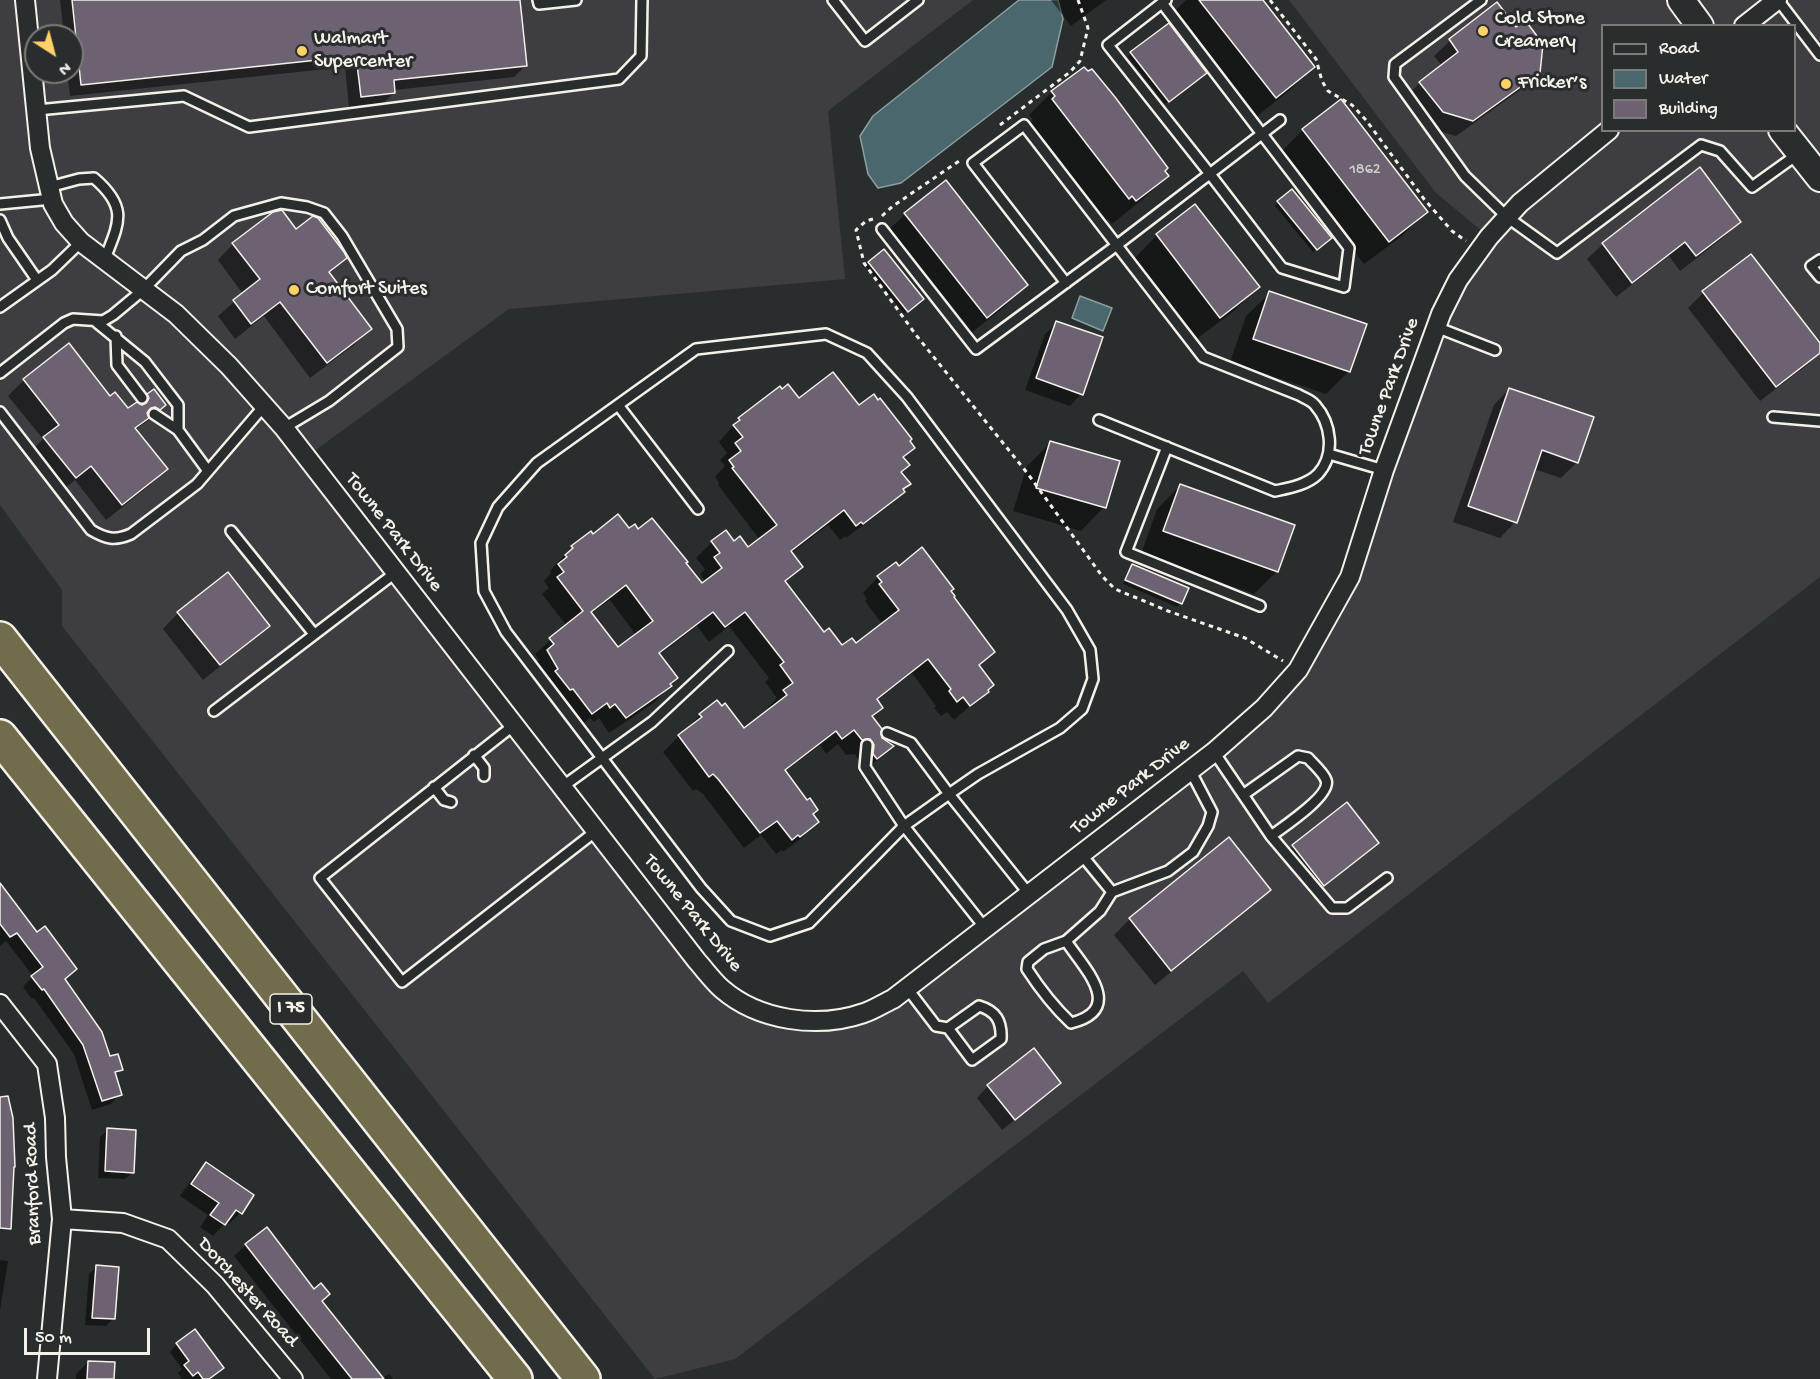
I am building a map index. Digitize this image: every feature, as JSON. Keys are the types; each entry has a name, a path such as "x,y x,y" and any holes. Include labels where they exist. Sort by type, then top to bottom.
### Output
{"highway":[{"name":"I 75","path":"0,639 583,1379"},
{"path":"0,737 515,1379"}],"street":[{"name":"Towne Park Drive","path":"25,0 40,148 50,193 64,223 81,242 176,314 229,366 284,428 697,961 722,989 747,1005 802,1021 832,1020 864,1013 893,999 1214,752 1264,708 1298,670 1350,577 1384,470 1436,327 1458,280 1520,203 1607,132"},
{"path":"1681,0 1699,24"},
{"path":"1747,24 1778,0"},
{"path":"1784,132 1820,178"},
{"name":"Branford Road","path":"0,1004 47,1064 55,1118 62,1219 47,1379"},
{"name":"Dorchester Road","path":"62,1219 123,1223 168,1239 215,1285 293,1379"}],"lane":[{"path":"538,0 539,4 576,0"},
{"path":"37,110 184,96 249,127 619,79 641,56 642,0"},
{"path":"833,0 866,41 918,0"},
{"path":"1481,0 1395,64 1394,77 1465,176 1507,217 1557,253 1701,145 1720,151 1752,187 1800,153"},
{"path":"1778,0 1820,55"},
{"path":"1164,2 1262,134 1349,248 1344,287 1282,268 1108,45 1164,2"},
{"path":"882,229 976,349 1280,120"},
{"path":"1066,283 973,164 1024,124 1203,357 1299,395 1313,403 1324,417 1330,437 1329,454 1318,474 1299,485 1275,491 1099,420"},
{"path":"0,204 50,193 79,178 94,178 109,190 118,207 118,225 105,261"},
{"path":"0,373 64,323 73,319 103,321 113,315 143,290 182,251 203,240 234,216 281,203 308,207 324,213 342,236 397,329 398,347 329,401 284,428"},
{"path":"0,220 8,238 38,280"},
{"path":"0,307 52,270 81,242"},
{"path":"1820,260 1812,266 1820,277"},
{"path":"95,321 145,362 178,405 178,430"},
{"path":"1436,327 1495,350"},
{"path":"826,334 867,353 907,397 1067,610 1090,650 1093,679 1082,709 1060,728 978,774 904,826 809,923 770,936 731,921 701,888 506,632 484,591 481,543 498,507 537,463 618,405 696,350 826,334"},
{"path":"116,336 117,365 142,398"},
{"path":"618,405 698,509"},
{"path":"0,412 92,530 110,540 121,539 131,534 197,484 264,406"},
{"path":"154,414 178,430 208,471"},
{"path":"1773,417 1820,421"},
{"path":"1167,447 1126,552 1260,606"},
{"path":"1329,454 1384,470"},
{"path":"231,531 314,634"},
{"path":"214,711 395,573"},
{"path":"562,787 652,722 728,651"},
{"path":"514,725 320,878 402,982 596,831"},
{"path":"887,733 911,743 1029,894"},
{"path":"867,745 865,767 904,826 985,928"},
{"path":"1214,752 1271,836 1332,908 1347,908 1387,878"},
{"path":"474,755 484,768 484,776"},
{"path":"1243,795 1298,756 1308,758 1326,779 1327,787 1322,796 1271,836"},
{"path":"1066,941 1096,984 1100,999 1095,1010 1081,1020 1071,1023 1054,1007 1027,969 1028,962 1044,950 1066,941 1100,911 1112,892 1168,871 1193,852 1208,826 1212,812 1190,770"},
{"path":"434,787 444,800 451,802"},
{"path":"1081,854 1112,892"},
{"path":"907,988 936,1026 948,1028 972,1060 1001,1039 1002,1026 990,1009 979,1006 948,1028"}],"path":[{"path":"996,129 1080,62 1088,28 1078,0"},
{"path":"1270,0 1316,59 1322,81 1328,91 1352,105 1452,231 1480,250"},
{"path":"966,157 879,218 866,221 856,230 864,263 916,335 1028,474 1102,576 1115,589 1168,611 1245,638 1298,670"}],"shaded area":[{"path":"0,0 973,0 828,111 845,279 509,309 306,457 697,961 773,1015 864,1013 1264,708 1327,621 1441,314 1489,237 1436,193 1289,0 1820,0 1820,577 1268,1003 1243,971 735,1359 655,1379 62,626 62,590 0,505"}],"water":[{"path":"1019,0 1058,0 1063,19 1052,67 901,183 878,188 868,174 860,136 873,116"},
{"path":"1080,296 1112,308 1103,331 1072,318"}],"building":[{"name":"Walmart Supercenter","path":"72,0 520,0 527,66 394,80 395,93 361,97 356,56 81,85 84,84 84,24 75,24"},
{"path":"1199,0 1263,0 1315,67 1276,98"},
{"path":"1497,2 1516,27 1525,20 1543,44 1540,73 1473,121 1443,112 1419,82 1458,52 1449,39"},
{"path":"1169,23 1207,73 1169,102 1130,52"},
{"path":"1084,67 1088,71 1092,69 1168,168 1165,171 1169,176 1136,201 1132,196 1129,199 1052,99 1055,96 1051,91"},
{"path":"1341,99 1428,212 1389,242 1302,129"},
{"path":"1700,167 1741,222 1696,256 1685,242 1632,283 1602,243"},
{"path":"946,180 1028,285 987,318 904,213"},
{"path":"1292,189 1332,238 1317,250 1277,201"},
{"path":"1195,204 1260,287 1220,318 1156,234"},
{"name":"Comfort Suites","path":"282,210 296,229 313,216 318,218 344,252 347,258 329,272 372,329 327,363 280,302 251,324 233,300 260,279 232,243 273,212"},
{"path":"884,249 924,299 908,312 868,262"},
{"path":"1751,254 1820,343 1820,353 1776,387 1702,291"},
{"path":"1269,291 1367,324 1350,372 1253,339"},
{"path":"1056,321 1103,337 1083,395 1036,378"},
{"path":"69,343 110,396 115,392 128,408 137,402 142,405 146,403 149,398 147,394 154,389 166,405 160,410 155,407 151,408 147,413 149,418 135,428 168,469 122,505 91,466 76,478 43,437 59,425 23,379"},
{"path":"833,372 859,405 874,394 878,400 880,398 912,439 910,441 915,448 903,457 910,465 901,472 911,484 903,489 905,492 863,524 861,522 856,526 844,510 791,551 803,567 785,581 824,632 829,628 842,645 852,638 856,643 899,610 879,584 882,582 877,576 896,562 899,566 922,547 954,589 951,591 954,597 995,652 979,665 994,685 988,690 989,692 970,706 963,697 957,702 949,691 951,689 928,659 877,699 883,708 872,716 882,729 882,738 894,746 877,759 873,754 874,745 870,739 862,740 854,730 842,739 836,731 785,770 807,800 810,798 818,810 813,814 819,822 800,837 798,835 792,840 777,821 760,833 718,779 713,774 709,777 678,735 702,717 699,714 717,700 722,706 725,703 744,728 787,695 783,690 793,683 780,665 784,662 745,612 725,627 713,612 659,653 678,678 670,684 672,686 626,718 615,704 610,708 607,703 592,714 573,689 570,690 555,671 558,669 547,650 554,644 549,638 583,611 557,577 564,572 558,564 567,557 565,555 573,548 571,546 591,531 593,534 618,514 629,528 635,524 638,529 652,518 702,583 722,568 714,557 720,553 711,541 726,530 734,541 740,536 748,547 777,525 732,468 734,467 729,460 741,451 735,443 743,437 733,425 740,420 738,418 780,386 782,389 788,384 799,398","holes":["626,585 653,621 618,647 591,612"]},
{"path":"1509,388 1594,417 1578,463 1542,450 1517,523 1468,506"},
{"path":"1050,441 1120,461 1106,508 1036,488"},
{"path":"1180,484 1295,525 1278,572 1163,531"},
{"path":"1132,564 1189,588 1182,604 1125,580"},
{"path":"228,572 270,626 220,665 177,612"},
{"path":"1347,802 1379,843 1324,886 1292,845"},
{"path":"1229,837 1271,890 1171,971 1129,918"},
{"path":"0,883 37,932 45,926 77,969 65,979 102,1032 110,1056 118,1054 123,1070 115,1072 122,1095 102,1101 83,1045 44,989 42,990 31,976 43,967 17,933 10,937 0,924"},
{"path":"1034,1048 1061,1083 1015,1120 987,1085"},
{"path":"8,1096 13,1118 15,1167 11,1229 0,1228 0,1097"},
{"path":"107,1128 136,1130 134,1173 105,1171"},
{"path":"206,1162 254,1195 242,1214 236,1210 225,1225 210,1215 219,1203 191,1184"},
{"path":"267,1227 314,1289 321,1283 330,1294 322,1301 384,1379 352,1379 245,1244"},
{"path":"96,1265 119,1267 115,1319 92,1318"},
{"path":"195,1329 224,1368 209,1379 203,1379 198,1372 193,1376 184,1365 189,1361 176,1343"},
{"path":"88,1361 115,1362 114,1379 87,1379"}],"place":[{"name":"Cold Stone Creamery","path":"1483,31"},
{"name":"Walmart Supercenter","path":"302,51"},
{"name":"Fricker’s","path":"1506,84"},
{"name":"Comfort Suites","path":"294,290"}]}
